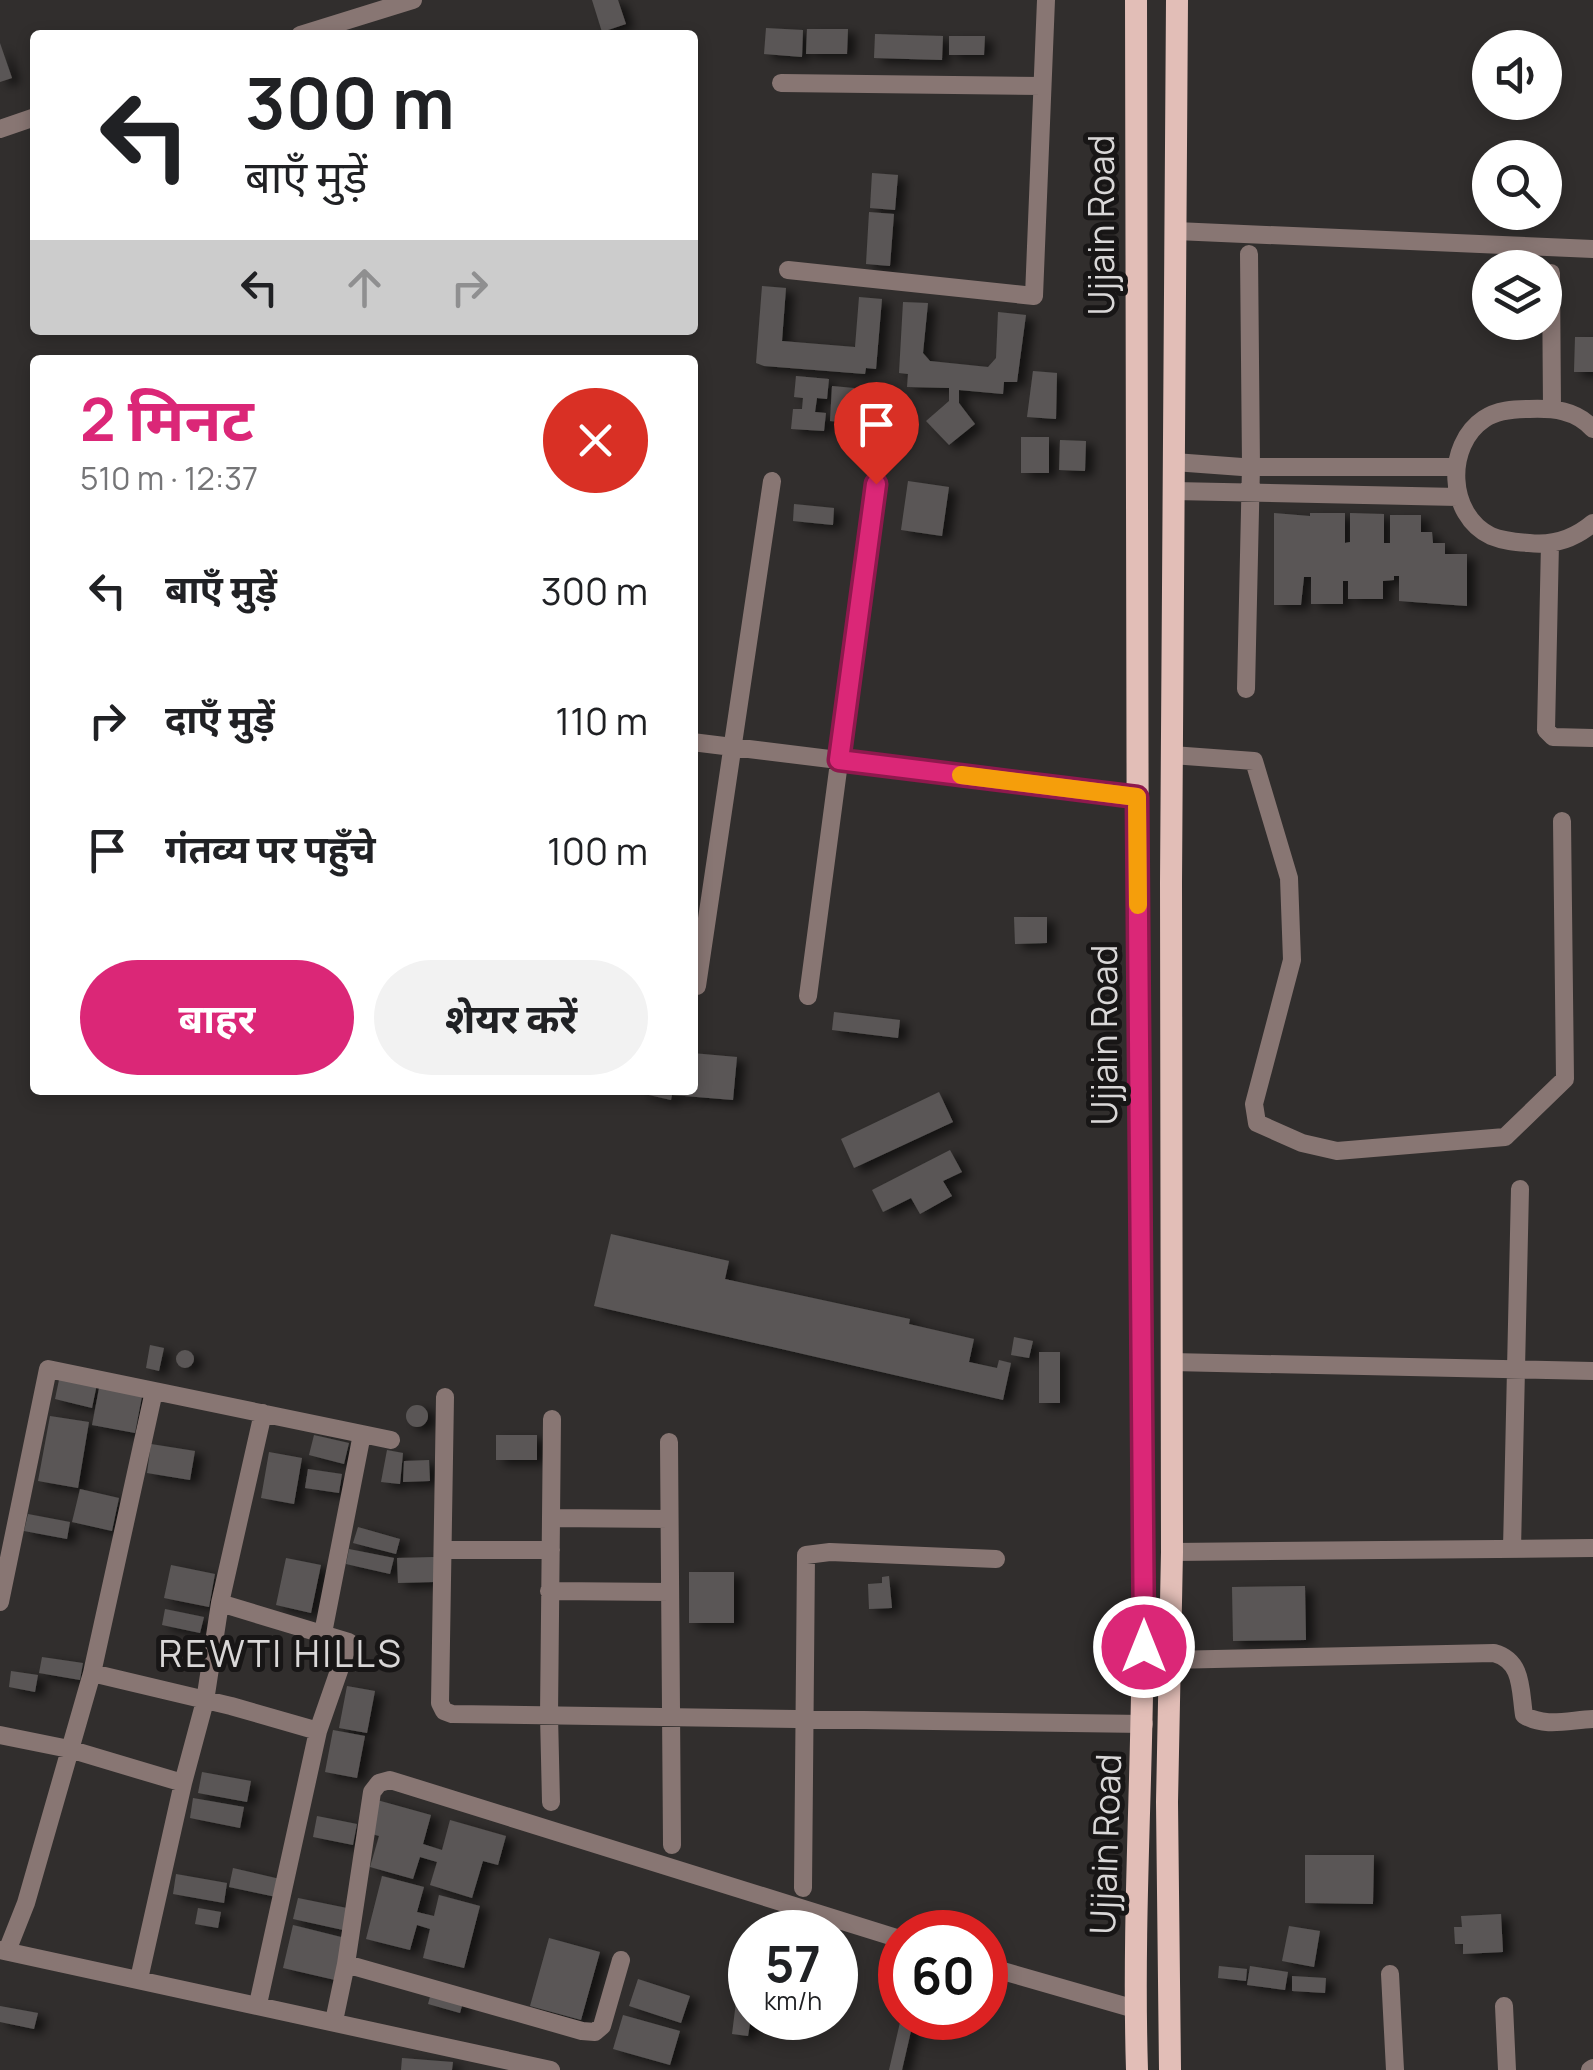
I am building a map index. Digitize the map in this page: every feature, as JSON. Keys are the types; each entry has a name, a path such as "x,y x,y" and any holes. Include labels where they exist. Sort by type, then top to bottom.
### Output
{"main road":[{"name":"Ujjain Road","path":"1136,0 1144,1724 1135,2009 1137,2070"},
{"name":"Ujjain Road","path":"1170,2070 1177,0"},
{"path":"1136,272 1176,274"}],"street":[{"path":"316,30 413,0"},
{"path":"788,270 1034,296 1046,0"},
{"path":"780,83 1042,86"},
{"path":"0,128 30,119"},
{"path":"1176,231 1593,249"},
{"path":"1246,689 1251,466 1249,254"},
{"path":"1551,340 1552,409"},
{"path":"1593,428 1570,412 1505,410 1486,417 1470,431 1456,467 1458,497 1488,534 1509,541 1550,543 1580,534 1593,523"},
{"path":"1174,462 1456,467"},
{"path":"1338,466 1338,495"},
{"path":"698,979 772,481"},
{"path":"808,996 876,484"},
{"path":"1174,491 1458,497"},
{"path":"1550,543 1546,730 1553,737 1593,738"},
{"path":"698,743 1137,797"},
{"path":"1172,755 1254,761 1289,878 1292,960 1254,1104 1257,1123 1302,1143 1337,1151 1506,1137 1566,1079 1562,821"},
{"path":"1512,1549 1520,1189"},
{"path":"1172,1362 1593,1371"},
{"path":"0,1602 48,1369 391,1440"},
{"path":"154,1391 92,1672 26,1903 4,1951 551,2070"},
{"path":"445,1397 440,1703 444,1711 807,1721 1144,1724"},
{"path":"140,1979 205,1701 220,1602 263,1413"},
{"path":"551,1802 552,1419"},
{"path":"324,1633 362,1434"},
{"path":"669,1442 672,1845"},
{"path":"551,1518 669,1519"},
{"path":"1172,1552 1593,1548"},
{"path":"444,1550 552,1550"},
{"path":"803,1888 806,1555 830,1552 996,1560"},
{"path":"550,1591 670,1592"},
{"path":"220,1602 350,1642 318,1731 258,2004"},
{"path":"1169,1660 1494,1652 1516,1666 1524,1715 1535,1722 1552,1724 1593,1719"},
{"path":"92,1672 318,1731"},
{"path":"0,1735 69,1749 183,1783"},
{"path":"334,2021 372,1792 379,1783 390,1780 878,1932"},
{"path":"346,1964 582,2032 595,2032 602,2026 620,1960"},
{"path":"1008,1973 1135,2009"},
{"path":"1390,1974 1395,2070"},
{"path":"1504,2006 1507,2070"}],"building":[{"path":"592,0 618,0 626,24 601,30"},
{"path":"766,28 803,30 802,57 764,54"},
{"path":"807,29 848,29 847,54 806,54"},
{"path":"875,34 943,36 942,60 874,58"},
{"path":"949,36 985,36 984,55 949,55"},
{"path":"0,43 12,78 0,82"},
{"path":"872,173 898,175 895,210 870,208"},
{"path":"869,212 894,214 890,266 866,264"},
{"path":"762,286 786,288 782,341 855,347 859,297 882,299 876,369 866,368 865,374 756,363"},
{"path":"903,302 928,303 923,353 930,361 988,367 996,358 998,312 1026,315 1017,382 1004,382 1003,394 959,390 959,403 975,424 949,445 926,421 949,401 949,388 907,387 908,374 899,373"},
{"path":"1575,337 1593,337 1593,372 1574,372"},
{"path":"1033,371 1057,373 1056,419 1027,417"},
{"path":"796,376 829,379 827,399 817,398 815,412 826,413 824,431 791,429 793,409 802,409 803,398 794,397"},
{"path":"832,386 854,388 852,423 830,421"},
{"path":"1021,437 1049,437 1049,473 1021,473"},
{"path":"1060,440 1086,441 1085,471 1059,470"},
{"path":"908,481 949,487 942,536 901,530"},
{"path":"794,504 834,508 833,525 793,521"},
{"path":"1274,513 1345,513 1345,543 1350,542 1350,513 1384,514 1384,543 1390,543 1390,515 1421,515 1421,532 1432,532 1433,543 1445,543 1445,554 1467,554 1467,606 1399,601 1399,576 1383,581 1383,599 1348,599 1348,581 1343,581 1343,604 1311,604 1311,577 1304,577 1301,605 1274,605"},
{"path":"1014,917 1047,917 1047,943 1015,944"},
{"path":"834,1012 900,1020 898,1038 832,1030"},
{"path":"698,1054 737,1057 733,1100 672,1095 698,1095"},
{"path":"939,1092 953,1122 854,1168 841,1139"},
{"path":"950,1150 962,1172 943,1181 952,1196 920,1214 911,1198 883,1212 872,1190"},
{"path":"611,1234 729,1261 725,1279 910,1319 909,1324 974,1339 969,1362 997,1368 999,1360 1011,1363 1003,1400 594,1306"},
{"path":"1014,1337 1033,1341 1029,1358 1011,1355"},
{"path":"150,1345 164,1348 159,1371 146,1368"},
{"path":"185,1350 192,1352 192,1366 185,1368 178,1366 176,1359 178,1352"},
{"path":"1039,1352 1060,1352 1060,1403 1039,1403"},
{"path":"60,1375 97,1384 92,1408 55,1399"},
{"path":"100,1383 143,1391 135,1433 92,1425"},
{"path":"417,1405 425,1408 425,1424 417,1427 409,1424 406,1416 409,1408"},
{"path":"50,1416 89,1422 78,1488 38,1481"},
{"path":"314,1435 349,1443 344,1464 309,1455"},
{"path":"496,1435 537,1435 537,1460 496,1460"},
{"path":"151,1444 195,1451 190,1480 147,1473"},
{"path":"387,1450 403,1453 400,1484 381,1482"},
{"path":"269,1452 302,1458 294,1504 261,1498"},
{"path":"429,1460 430,1481 403,1482 404,1461"},
{"path":"308,1469 342,1474 339,1493 305,1488"},
{"path":"80,1489 119,1498 112,1531 72,1522"},
{"path":"28,1514 70,1522 67,1539 24,1531"},
{"path":"358,1527 400,1539 396,1554 353,1543"},
{"path":"349,1549 394,1558 390,1574 346,1564"},
{"path":"434,1557 434,1582 398,1583 397,1558"},
{"path":"286,1558 321,1565 311,1613 276,1605"},
{"path":"171,1565 215,1574 209,1607 164,1598"},
{"path":"689,1572 734,1572 734,1623 689,1623"},
{"path":"889,1576 892,1608 869,1609 868,1584 882,1583 882,1577"},
{"path":"1305,1586 1306,1640 1233,1641 1232,1587"},
{"path":"165,1609 204,1617 200,1633 162,1625"},
{"path":"42,1657 83,1663 80,1680 39,1673"},
{"path":"11,1671 38,1675 35,1692 9,1687"},
{"path":"347,1686 375,1691 367,1733 339,1728"},
{"path":"333,1730 365,1736 357,1778 325,1772"},
{"path":"202,1772 251,1781 247,1802 198,1793"},
{"path":"193,1798 244,1807 240,1828 190,1818"},
{"path":"377,1800 431,1815 423,1844 442,1850 450,1820 506,1836 498,1865 483,1861 472,1898 430,1885 437,1862 420,1857 413,1879 370,1867 379,1836 368,1833"},
{"path":"317,1816 357,1824 353,1845 313,1837"},
{"path":"1305,1855 1374,1855 1373,1904 1305,1903"},
{"path":"233,1868 280,1879 276,1897 229,1887"},
{"path":"176,1874 227,1883 224,1903 173,1894"},
{"path":"382,1876 424,1887 417,1912 434,1916 439,1895 480,1906 464,1968 423,1958 430,1929 417,1925 410,1950 366,1939"},
{"path":"298,1898 347,1908 343,1930 293,1919"},
{"path":"198,1908 221,1912 218,1928 195,1924"},
{"path":"1501,1914 1503,1952 1463,1954 1463,1944 1455,1944 1454,1927 1462,1927 1461,1916"},
{"path":"293,1925 345,1938 335,1980 283,1968"},
{"path":"1289,1926 1320,1931 1314,1967 1282,1961"},
{"path":"549,1938 600,1952 581,2020 530,2006"},
{"path":"1219,1966 1247,1969 1246,1981 1218,1978"},
{"path":"1250,1966 1288,1972 1285,1990 1247,1985"},
{"path":"1292,1976 1326,1978 1325,1993 1292,1991"},
{"path":"638,1979 690,1996 681,2023 629,2006"},
{"path":"431,1993 463,2002 460,2013 428,2004"},
{"path":"0,2006 38,2013 34,2029 0,2022"},
{"path":"623,2015 680,2031 670,2065 613,2049"},
{"path":"896,2040 909,2040 902,2070 889,2070"},
{"path":"402,2058 453,2062 452,2070 401,2070"}],"slow traffic":[{"path":"961,775 1137,797 1138,905"}],"district":[{"name":"REWTI HILLS","path":"281,1652"}],"route":[{"path":"876,484 839,760 1137,797 1144,1647"}]}
